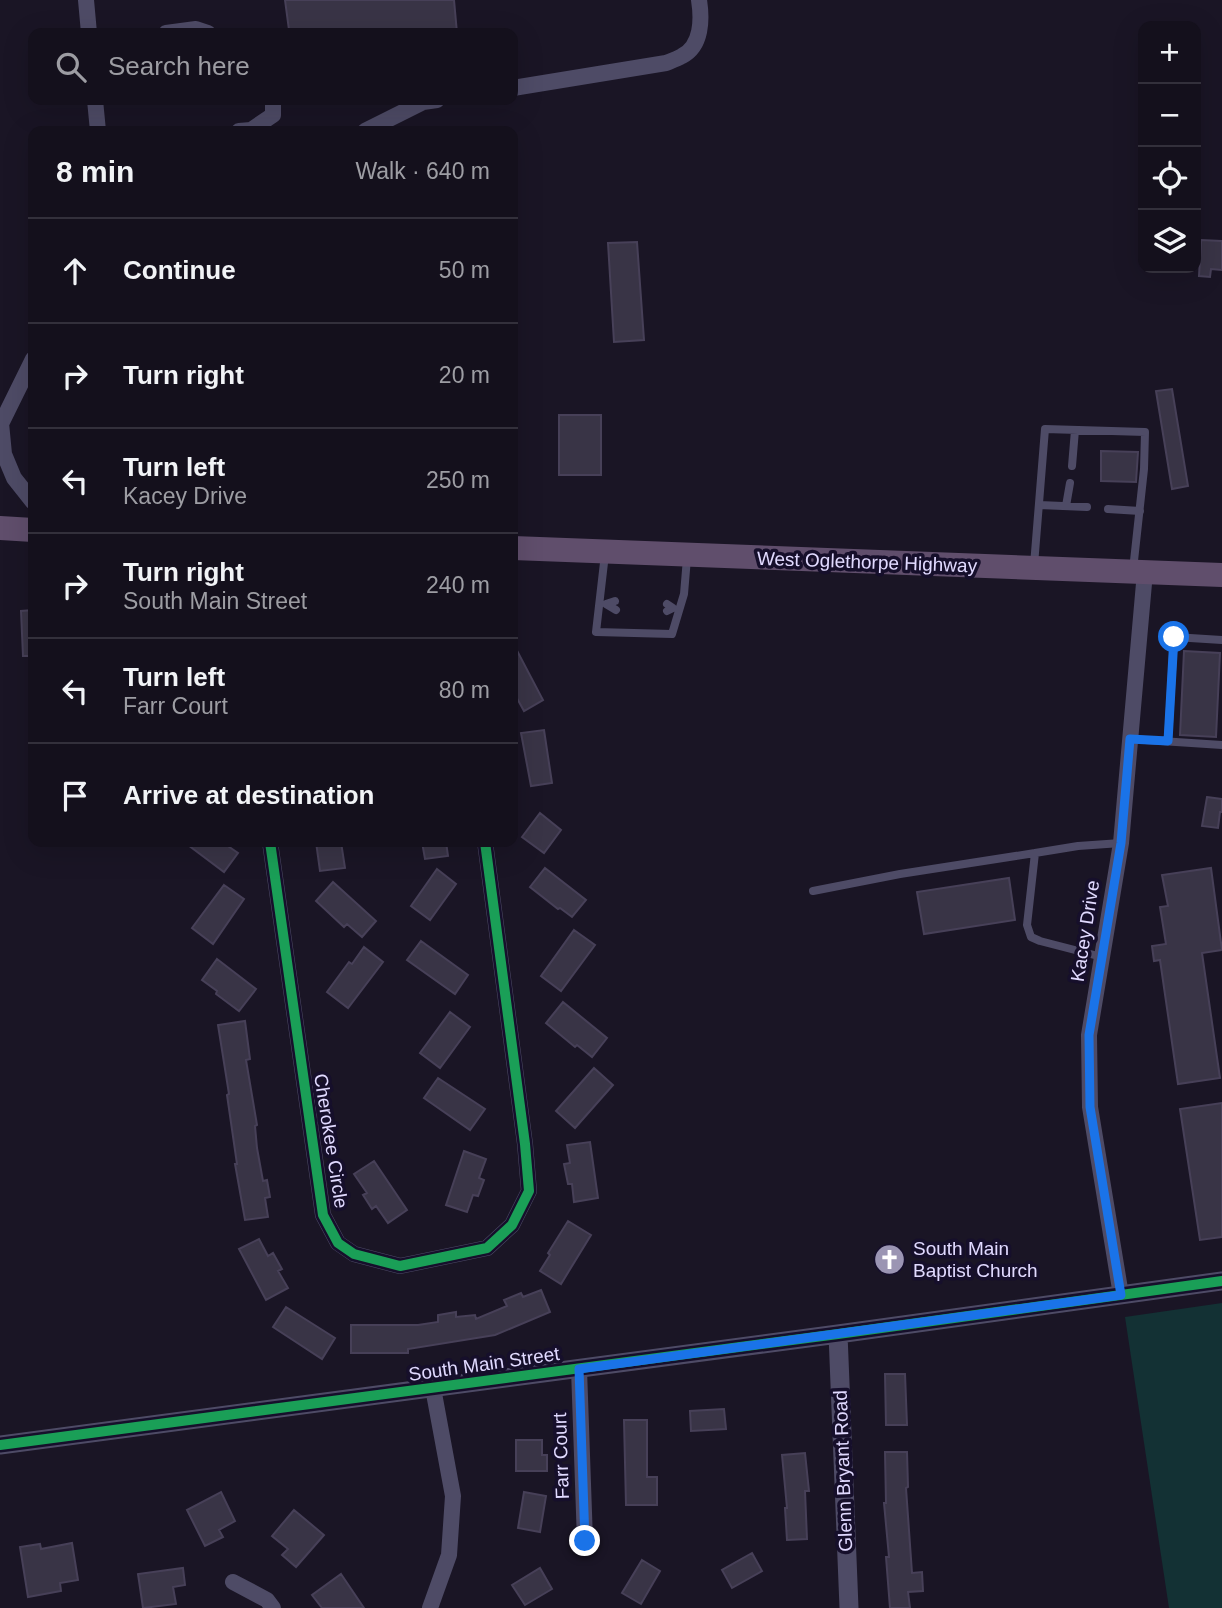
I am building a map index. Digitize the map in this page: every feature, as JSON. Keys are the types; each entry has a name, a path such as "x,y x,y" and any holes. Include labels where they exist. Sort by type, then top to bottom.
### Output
{"highway":[{"path":"0,528 28,530"},
{"name":"West Oglethorpe Highway","path":"518,548 1222,575"}],"street":[{"path":"86,0 89,28"},
{"path":"518,87 666,63 685,55 697,39 701,16 699,0"},
{"path":"95,105 98,126"},
{"path":"257,126 273,115 273,105"},
{"path":"375,126 417,105"},
{"path":"28,369 1,425 4,454 14,478 28,496"},
{"name":"Kacey Drive","path":"1121,1295 1090,1107 1089,1035 1121,843 1139,572"},
{"name":"Cherokee Circle","path":"271,847 323,1215 338,1242 354,1254 400,1266 487,1248 512,1225 528,1191 525,1144 486,847"},
{"name":"South Main Street","path":"0,1446 1222,1281"},
{"name":"Glenn Bryant Road","path":"838,1334 849,1608"},
{"name":"Farr Court","path":"579,1369 585,1541"},
{"path":"430,1608 449,1555 453,1496 433,1388"},
{"path":"233,1582 267,1600 273,1608"}],"lane":[{"path":"1034,568 1045,429 1145,432 1139,572"},
{"path":"1072,466 1075,430"},
{"path":"1066,506 1070,483"},
{"path":"1039,505 1087,507"},
{"path":"1108,509 1140,511"},
{"path":"606,551 602,604 596,632 672,634 672,608 684,594 688,555"},
{"path":"602,604 615,606"},
{"path":"1168,741 1174,637 1222,640"},
{"path":"1130,739 1222,745"},
{"path":"813,891 900,874 1078,846 1121,843"},
{"path":"1035,853 1027,925 1031,936 1040,941 1102,957"}],"green space":[{"path":"1222,1303 1222,1608 1169,1608 1125,1317"}],"building":[{"path":"285,0 454,0 457,28 289,28"},
{"path":"1201,240 1222,241 1222,270 1211,269 1210,277 1199,276"},
{"path":"637,242 644,340 614,342 608,243"},
{"path":"1172,389 1188,486 1172,489 1156,391"},
{"path":"559,415 601,415 601,475 559,475"},
{"path":"1101,451 1138,452 1136,482 1101,481"},
{"path":"28,610 28,656 23,656 21,611"},
{"path":"1184,651 1220,653 1216,737 1180,735"},
{"path":"518,652 543,700 524,711 518,700"},
{"path":"544,730 552,783 531,786 521,733"},
{"path":"1207,797 1222,799 1218,828 1202,826"},
{"path":"540,813 561,830 544,853 522,837"},
{"path":"191,847 229,847 238,853 224,872"},
{"path":"317,847 342,847 345,868 320,871"},
{"path":"423,847 447,847 448,856 425,859"},
{"path":"545,868 586,900 572,917 530,887"},
{"path":"1211,868 1222,950 1202,953 1220,1078 1178,1084 1160,960 1154,961 1152,946 1166,944 1160,907 1168,906 1162,875"},
{"path":"437,869 456,884 430,920 411,906"},
{"path":"1009,878 1015,920 924,934 917,892"},
{"path":"333,882 376,921 362,937 347,924 344,927 316,901"},
{"path":"224,885 244,899 213,944 192,928"},
{"path":"574,930 595,945 561,991 541,976"},
{"path":"421,941 468,975 455,994 407,960"},
{"path":"364,947 383,962 348,1008 327,992"},
{"path":"217,959 256,989 239,1011 202,980"},
{"path":"563,1002 607,1038 592,1057 546,1023"},
{"path":"450,1012 470,1027 440,1068 420,1053"},
{"path":"245,1021 250,1059 246,1060 257,1125 257,1148 263,1181 267,1180 270,1197 265,1198 268,1217 245,1220 235,1164 229,1094 218,1025"},
{"path":"594,1068 613,1085 575,1128 556,1111"},
{"path":"438,1078 485,1109 470,1130 424,1098"},
{"path":"1222,1103 1222,1237 1200,1240 1180,1109"},
{"path":"590,1142 598,1198 574,1202 572,1184 568,1184 564,1164 570,1163 567,1145"},
{"path":"464,1151 486,1159 479,1178 484,1180 478,1196 473,1195 467,1212 446,1205"},
{"path":"374,1161 407,1210 388,1223 376,1206 372,1209 363,1195 367,1193 354,1174"},
{"path":"568,1221 591,1235 561,1284 540,1271"},
{"path":"259,1239 268,1256 273,1253 282,1269 278,1271 288,1288 266,1300 239,1249"},
{"path":"541,1290 550,1312 495,1335 408,1349 408,1353 351,1353 351,1325 418,1325 438,1322 438,1315 456,1312 456,1317 475,1315 476,1319 507,1306 504,1300 521,1293 523,1297"},
{"path":"286,1307 335,1338 322,1359 273,1327"},
{"path":"885,1374 905,1374 907,1425 886,1425"},
{"path":"724,1409 726,1429 691,1431 690,1411"},
{"path":"624,1420 647,1420 647,1477 657,1477 657,1505 626,1505"},
{"path":"516,1440 542,1440 542,1455 547,1455 547,1471 516,1471"},
{"path":"885,1452 907,1452 906,1488 912,1573 922,1572 923,1591 908,1592 910,1608 890,1608 884,1503"},
{"path":"805,1453 809,1491 805,1491 807,1539 787,1540 782,1455"},
{"path":"221,1492 235,1521 219,1530 223,1537 205,1546 187,1510"},
{"path":"524,1492 546,1496 540,1532 518,1528"},
{"path":"294,1510 324,1535 296,1567 282,1555 288,1549 272,1536"},
{"path":"72,1543 78,1580 60,1583 61,1591 28,1597 20,1547 40,1544 41,1549"},
{"path":"752,1553 762,1571 732,1588 722,1570"},
{"path":"642,1560 660,1571 641,1604 622,1593"},
{"path":"183,1568 185,1585 173,1587 176,1604 143,1608 138,1574"},
{"path":"540,1568 552,1589 525,1605 512,1585"},
{"path":"341,1574 364,1608 322,1608 312,1595"}],"cycle path":[{"path":"271,847 323,1215 338,1243 354,1254 400,1266 487,1248 512,1225 529,1191 486,847"},
{"path":"0,1445 1222,1281"}],"place":[{"name":"South Main Baptist Church","path":"890,1259"}],"route":[{"path":"585,1541 579,1369 1121,1295 1090,1107 1089,1035 1121,843 1130,739 1168,741 1174,637"}]}
